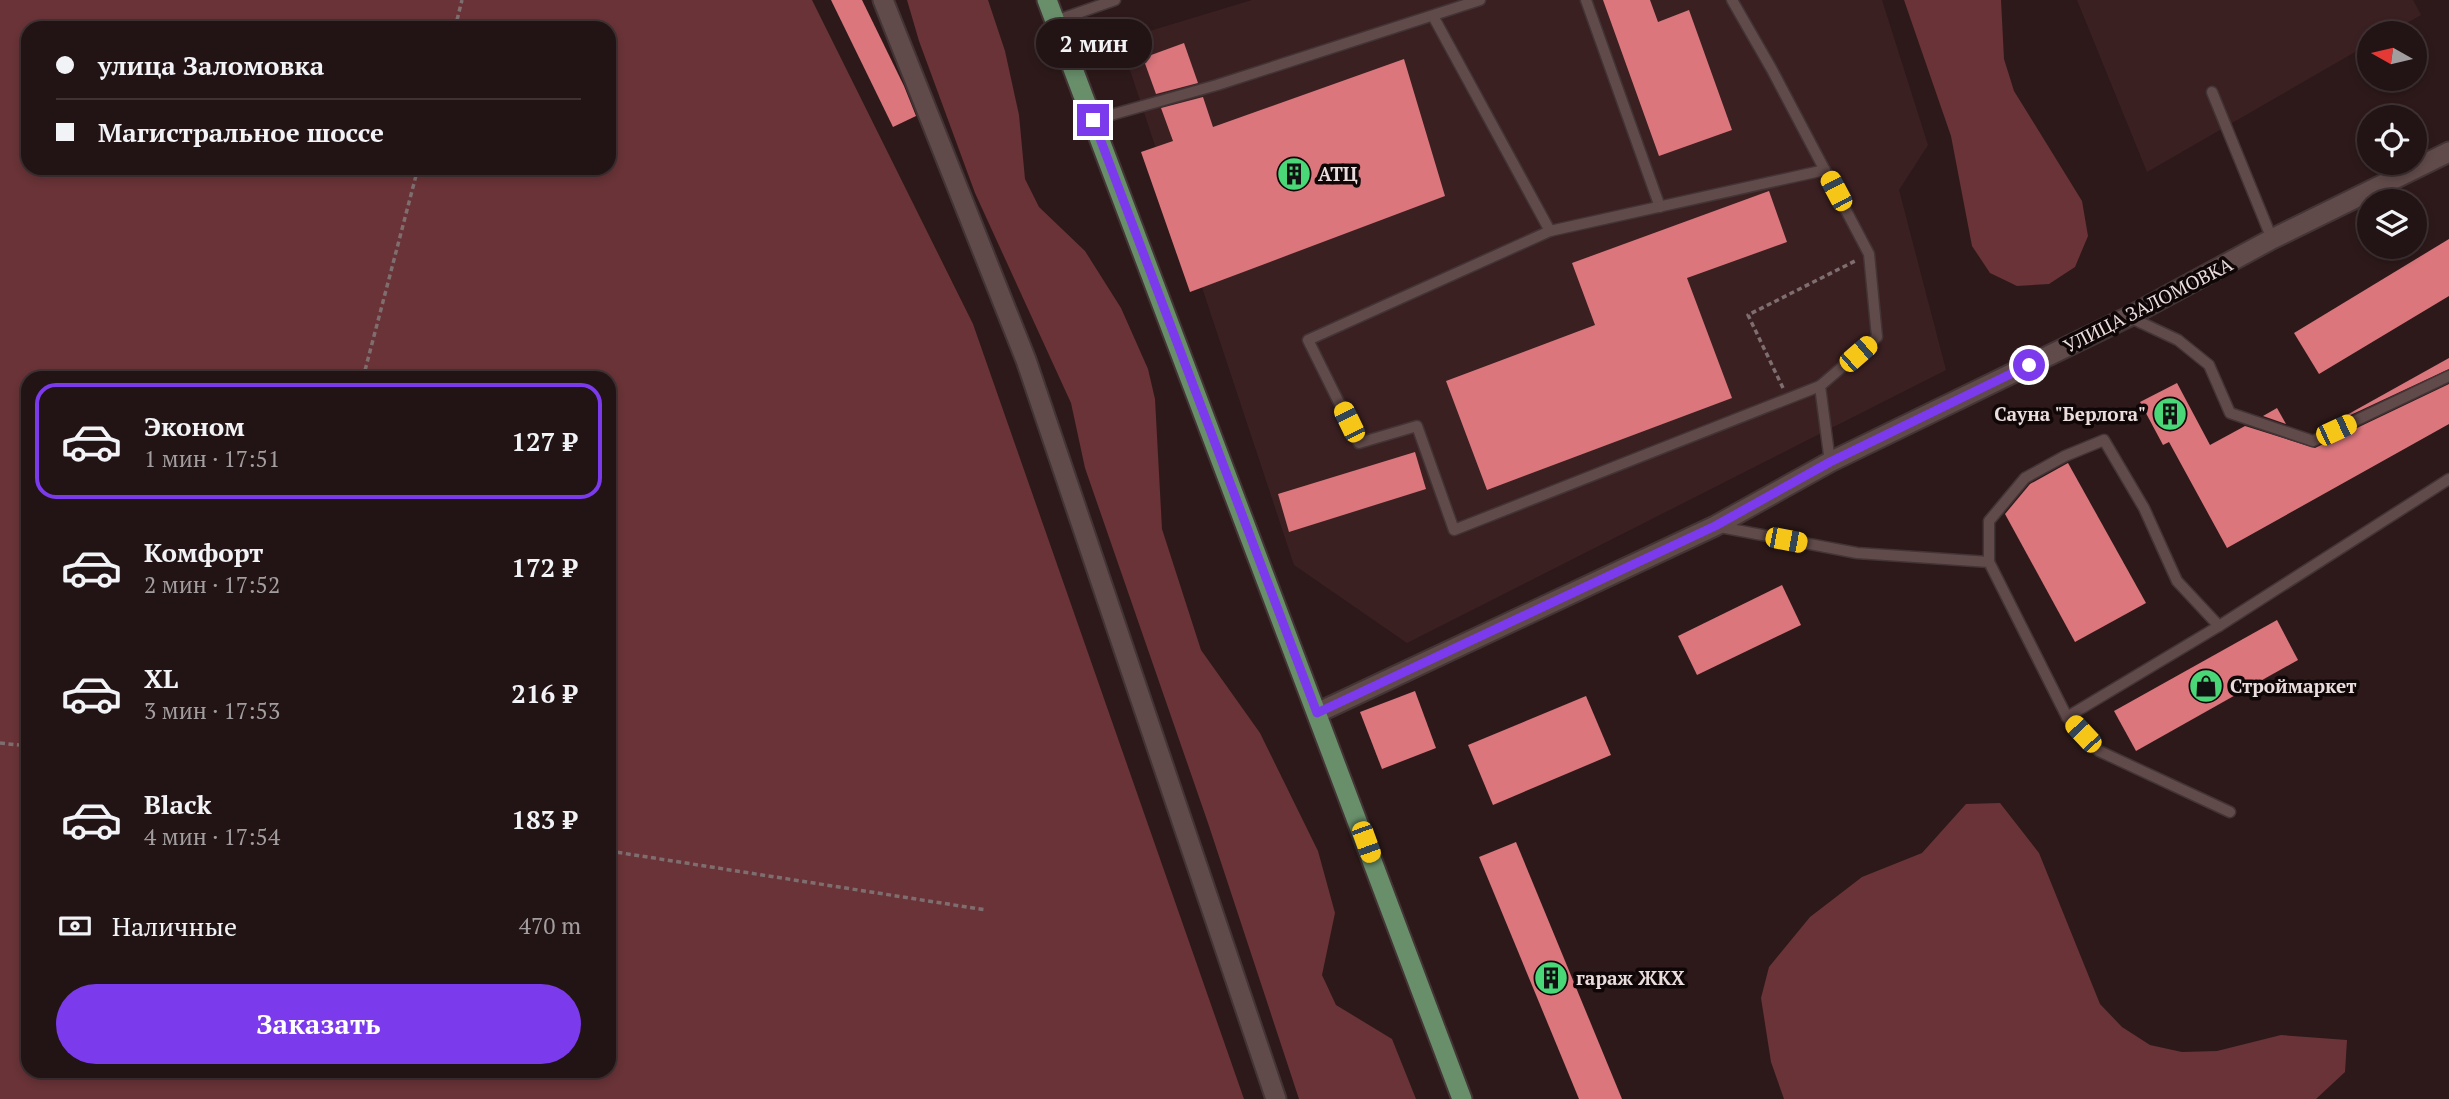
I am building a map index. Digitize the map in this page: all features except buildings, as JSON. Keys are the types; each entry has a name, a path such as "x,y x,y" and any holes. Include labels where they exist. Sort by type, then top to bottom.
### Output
{"main road":[{"path":"1047,0 1462,1099"}],"street":[{"path":"883,0 1026,360 1276,1099"},
{"name":"УЛИЦА ЗАЛОМОВКА","path":"1317,713 1715,526 1830,462 2128,317 2272,239 2449,152"}],"lane":[{"path":"1055,21 1115,0"},
{"path":"1093,120 1217,85 1480,0"},
{"path":"1586,0 1660,207"},
{"path":"1732,0 1825,170 1869,254 1877,337 1820,386 1454,530 1417,426 1359,443 1308,340 1550,231 1825,170"},
{"path":"1433,16 1550,231"},
{"path":"2211,92 2272,239"},
{"path":"2128,317 2178,340 2209,365 2230,413 2313,441 2449,376"},
{"path":"1820,386 1830,462"},
{"path":"2219,626 2177,581 2144,508 2104,440 2064,456 2025,478 1989,521 1989,562 2067,717 2099,751 2230,812"},
{"path":"2067,717 2219,626 2449,479"},
{"path":"1715,526 1857,553 1989,562"}],"path":[{"path":"457,21 462,0"},
{"path":"365,371 416,175"},
{"path":"1788,399 1748,315 1869,254"},
{"path":"0,743 21,745"},
{"path":"616,852 986,910"}],"shaded area":[{"path":"0,0 812,0 973,324 1244,1099 0,1099"},
{"path":"907,0 988,0 1005,51 1019,115 1025,179 1039,207 1085,251 1121,308 1148,369 1155,399 1162,529 1201,650 1260,733 1318,851 1335,913 1322,975 1336,1005 1392,1039 1416,1099 1299,1099 1208,823 1085,468 1071,403 975,193 919,41"},
{"path":"1252,0 1882,0 1928,145 1899,190 1946,370 1407,643 1294,565 1120,40"},
{"path":"1904,0 2001,0 2004,59 2014,91 2082,201 2088,236 2075,267 2049,284 2017,286 1990,273 1972,246 1951,136"},
{"path":"2077,0 2413,0 2421,15 2410,21 2357,21 2357,51 2147,172"},
{"path":"2000,803 2039,853 2100,1004 2122,1027 2150,1045 2182,1052 2217,1051 2281,1035 2347,1040 2345,1072 2316,1099 1784,1099 1771,1062 1761,998 1769,967 1810,917 1862,877 1922,853 1966,804"}],"place":[{"name":"АТЦ","path":"1294,174"},
{"name":"Сауна \"Берлога\"","path":"2170,414"},
{"name":"Строймаркет","path":"2206,686"},
{"name":"гараж ЖКХ","path":"1551,978"}],"route":[{"path":"1093,120 1317,713 1715,526 1830,462 2029,365"}]}
